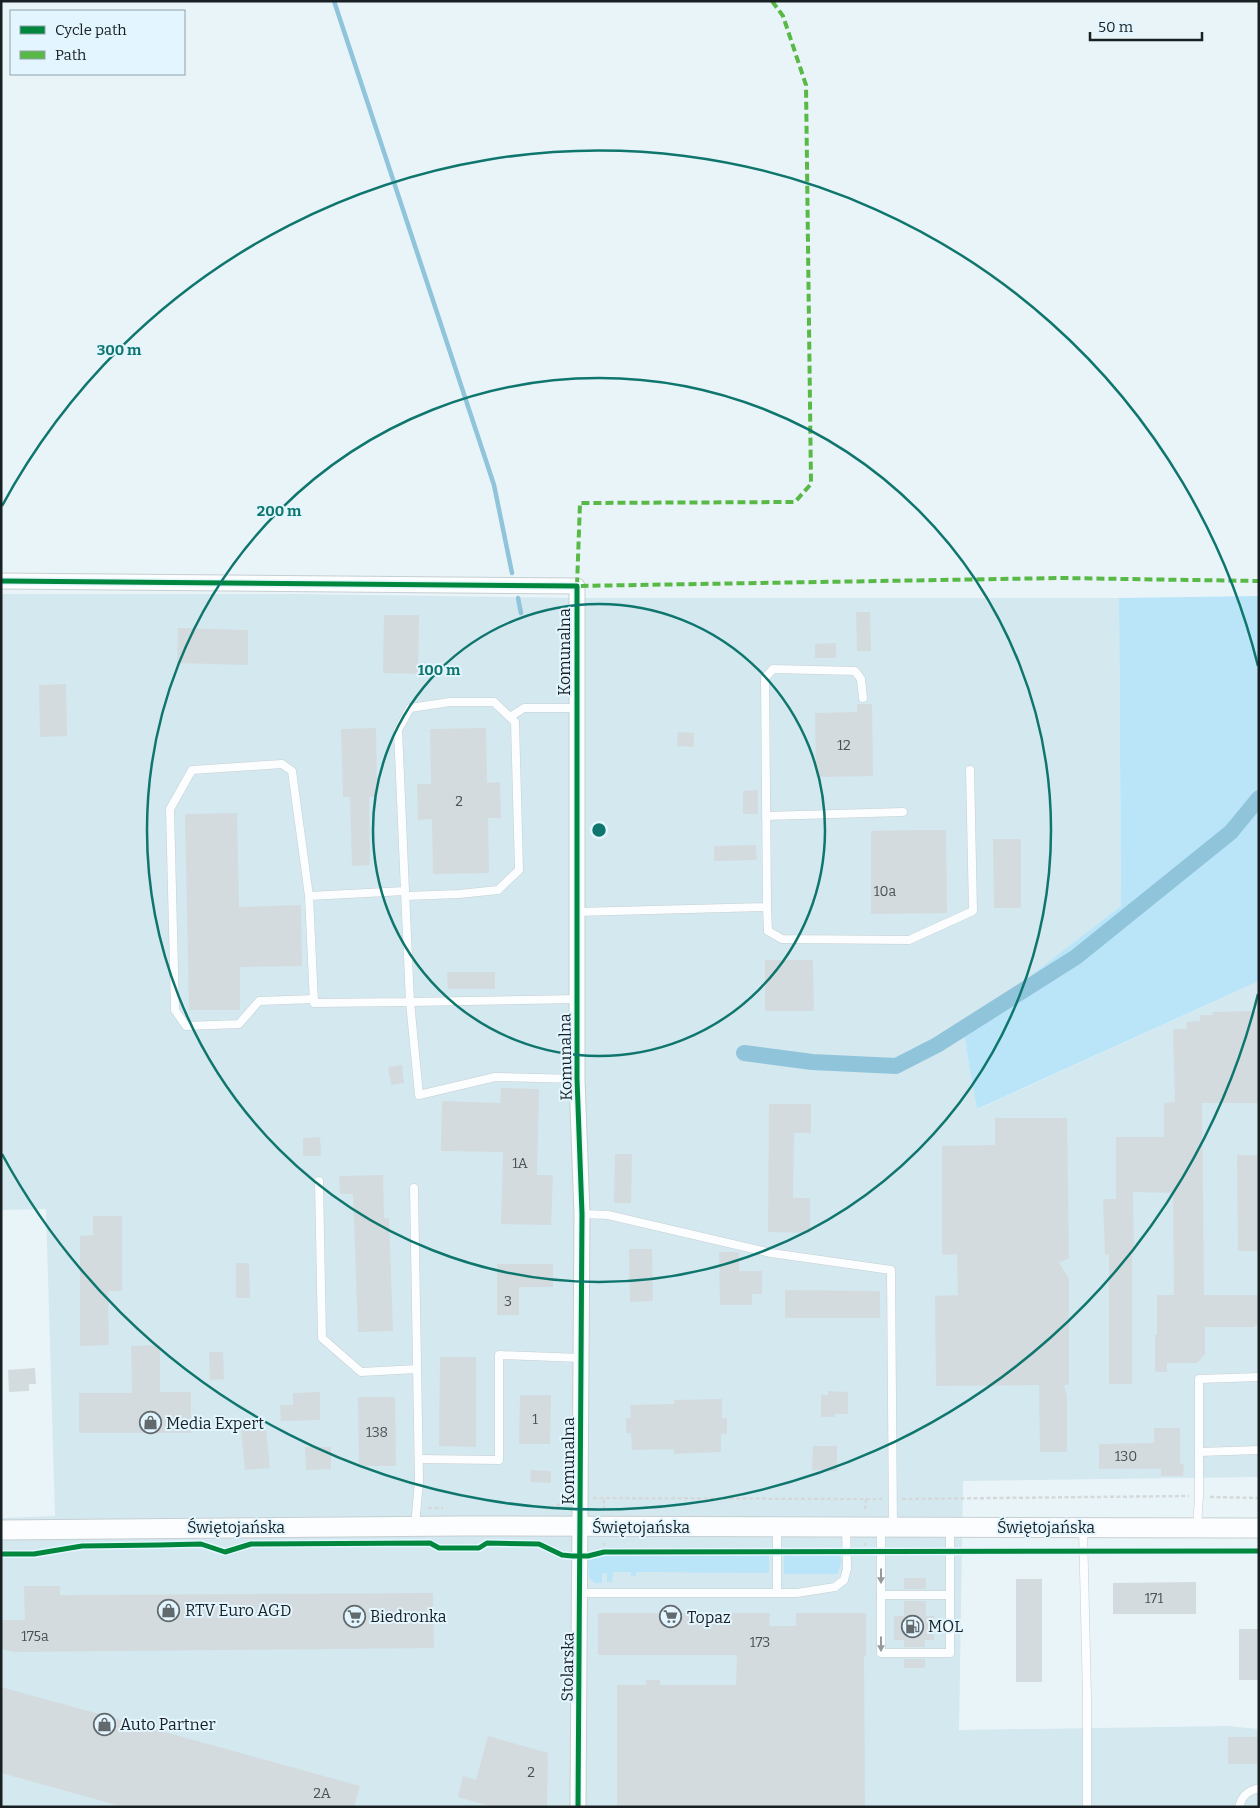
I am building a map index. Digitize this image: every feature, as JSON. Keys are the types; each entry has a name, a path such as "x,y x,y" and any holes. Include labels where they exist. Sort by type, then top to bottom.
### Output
{"street":[{"name":"Komunalna","path":"1,581 577,586 577,1079 582,1214 581,1527"},
{"name":"Świętojańska","path":"1,1530 416,1526 1256,1527"},
{"name":"Stolarska","path":"578,1807 581,1527"}],"lane":[{"path":"863,698 861,679 855,671 773,669 764,678 766,907 768,931 782,939 909,940 973,911 970,770"},
{"path":"309,896 405,894 459,894 498,890 519,870 515,722 494,702 450,702 410,708 398,730 405,894 410,1002 419,1095 495,1077 577,1079"},
{"path":"510,717 524,708 577,708"},
{"path":"314,999 259,1001 240,1024 186,1026 175,1010 170,809 192,770 282,764 292,771 309,896 314,999 314,1003 577,999"},
{"path":"766,816 903,812"},
{"path":"577,912 766,907"},
{"path":"319,1181 322,1338 361,1372 417,1369"},
{"path":"414,1188 418,1459 416,1526"},
{"path":"580,1593 797,1593 835,1587 844,1580 847,1569 871,1527 894,1498 891,1270 771,1253 608,1215 582,1214"},
{"path":"418,1459 499,1460 499,1356 582,1358"},
{"path":"1197,1527 1199,1496 1199,1379 1259,1377"},
{"path":"1199,1452 1259,1450"},
{"path":"777,1527 777,1593"},
{"path":"871,1527 880,1595 880,1653 950,1653 950,1527"},
{"path":"1083,1527 1087,1696 1087,1807"},
{"path":"880,1595 950,1594"},
{"path":"1239,1807 1241,1800 1248,1792 1259,1788"}],"path":[{"path":"604,1500 1199,1496 1259,1498"},
{"path":"551,1509 571,1498"},
{"path":"864,1552 871,1527 866,1499"}],"shaded area":[{"path":"1,594 299,594 581,598 1119,598 1121,906 963,1029 978,1109 1259,981 1259,1477 963,1481 959,1730 1227,1726 1259,1729 1259,1807 1,1807 1,1518 55,1516 46,1209 1,1210"},
{"path":"1259,596 1259,981 977,1109 963,1028 1121,906 1119,598"},
{"path":"839,1554 842,1562 837,1574 784,1574 784,1555"},
{"path":"598,1555 769,1555 769,1572 636,1572 636,1576 631,1576 631,1572 613,1572 612,1582 607,1582 607,1573 602,1573 602,1583 594,1583 589,1577 588,1559"}],"building":[{"path":"856,612 870,612 871,651 857,651"},
{"path":"384,615 419,615 418,674 383,673"},
{"path":"178,628 248,630 248,665 177,663"},
{"path":"836,643 836,658 815,658 815,644"},
{"path":"66,684 67,736 40,737 39,685"},
{"path":"857,704 872,704 873,776 816,777 815,713 857,712"},
{"path":"376,728 377,797 369,797 370,865 352,866 350,797 343,797 341,729"},
{"path":"486,728 487,783 500,782 501,818 488,818 489,873 433,874 432,819 418,820 417,784 431,784 430,729"},
{"path":"678,732 694,733 694,747 677,746"},
{"path":"758,790 758,814 743,814 743,791"},
{"path":"237,813 239,907 301,905 302,966 240,967 240,1010 189,1010 185,814"},
{"path":"946,830 947,913 871,914 871,831"},
{"path":"993,839 1021,839 1021,908 994,908"},
{"path":"756,845 757,860 714,861 714,846"},
{"path":"765,960 813,960 814,1011 765,1011"},
{"path":"447,972 495,972 495,989 448,989"},
{"path":"1259,1011 1259,1103 1202,1103 1204,1295 1259,1295 1259,1325 1255,1325 1255,1327 1205,1327 1205,1354 1197,1363 1167,1363 1167,1372 1155,1372 1157,1295 1174,1295 1173,1193 1133,1192 1132,1384 1109,1384 1109,1254 1105,1255 1103,1199 1116,1199 1116,1137 1164,1137 1164,1103 1175,1102 1173,1029 1187,1029 1186,1022 1200,1021 1200,1015 1213,1015 1212,1012"},
{"path":"402,1065 404,1083 391,1085 388,1067"},
{"path":"501,1088 539,1089 537,1175 553,1175 551,1225 501,1224 503,1152 441,1151 442,1101 500,1103"},
{"path":"769,1104 811,1104 811,1133 794,1133 793,1198 810,1198 810,1233 768,1232"},
{"path":"995,1118 1067,1118 1069,1258 1059,1263 1069,1278 1069,1385 1064,1385 1067,1396 1067,1452 1040,1452 1039,1385 936,1386 935,1296 958,1295 957,1254 942,1255 942,1146 995,1145"},
{"path":"320,1137 321,1156 303,1156 303,1138"},
{"path":"615,1154 632,1154 631,1203 614,1203"},
{"path":"1237,1155 1259,1155 1259,1251 1238,1251"},
{"path":"383,1175 384,1218 389,1218 393,1331 358,1332 353,1194 340,1194 339,1176"},
{"path":"93,1216 122,1216 122,1291 108,1291 109,1345 80,1346 80,1236 93,1235"},
{"path":"629,1249 652,1249 653,1301 630,1302"},
{"path":"719,1252 739,1252 739,1271 762,1271 762,1294 752,1294 752,1305 720,1305"},
{"path":"236,1263 249,1263 250,1298 236,1298"},
{"path":"497,1264 553,1264 553,1287 519,1287 519,1315 497,1315"},
{"path":"785,1290 880,1291 880,1318 785,1318"},
{"path":"160,1345 160,1392 191,1392 191,1433 79,1433 79,1393 132,1393 131,1346"},
{"path":"209,1352 223,1352 224,1379 210,1380"},
{"path":"440,1357 476,1357 476,1447 439,1446"},
{"path":"35,1368 36,1384 29,1384 29,1391 9,1392 8,1370"},
{"path":"828,1391 848,1392 848,1414 835,1414 835,1417 821,1417 821,1395 828,1395"},
{"path":"320,1392 320,1420 281,1421 280,1405 293,1405 293,1393"},
{"path":"520,1395 551,1395 550,1444 519,1444"},
{"path":"358,1397 395,1397 396,1466 359,1466"},
{"path":"722,1399 722,1418 727,1418 727,1434 721,1434 721,1452 674,1454 674,1449 632,1450 631,1433 626,1433 626,1418 631,1418 630,1405 674,1404 674,1400"},
{"path":"1154,1428 1180,1428 1180,1464 1184,1464 1183,1476 1161,1476 1161,1469 1099,1469 1099,1444 1154,1443"},
{"path":"266,1429 270,1468 245,1470 241,1431"},
{"path":"813,1446 837,1446 837,1471 812,1470"},
{"path":"305,1447 331,1447 331,1469 306,1470"},
{"path":"531,1470 551,1471 551,1483 530,1482"},
{"path":"904,1578 926,1578 926,1589 904,1589"},
{"path":"1016,1579 1042,1579 1042,1682 1016,1682"},
{"path":"1196,1582 1196,1614 1113,1614 1113,1583"},
{"path":"24,1586 60,1586 60,1595 433,1593 434,1648 14,1652 1,1649 1,1620 25,1620"},
{"path":"904,1601 926,1601 926,1616 934,1616 934,1640 925,1640 925,1647 904,1647 904,1640 894,1640 894,1616 904,1616"},
{"path":"598,1613 770,1613 769,1626 796,1626 796,1613 866,1613 866,1656 864,1656 865,1807 617,1807 617,1685 646,1685 646,1680 660,1680 660,1685 736,1685 737,1655 598,1655"},
{"path":"1239,1629 1258,1629 1259,1680 1239,1680"},
{"path":"904,1659 925,1659 925,1668 904,1668"},
{"path":"1,1687 360,1786 354,1807 124,1807 1,1773"},
{"path":"488,1736 548,1753 547,1807 493,1807 458,1797 463,1776 476,1780"},
{"path":"1228,1737 1259,1737 1259,1764 1228,1764"}],"waterway":[{"path":"334,1 494,485 512,573"},
{"path":"518,598 521,613"},
{"path":"744,1053 812,1062 896,1066 937,1045 1076,957 1231,832 1259,798"}],"marked path":[{"path":"772,1 783,16 806,85 811,484 795,502 580,503 577,586 1061,578 1259,581"}],"cycle path":[{"path":"1,581 577,586 577,1079 582,1214 578,1807"},
{"path":"1,1554 34,1554 82,1546 201,1544 225,1552 251,1544 430,1543 439,1548 479,1548 487,1543 539,1544 562,1555 572,1556 588,1556 604,1552 1259,1551"}],"place":[{"name":"Media Expert","path":"150,1423"},
{"name":"RTV Euro AGD","path":"169,1610"},
{"name":"Biedronka","path":"354,1616"},
{"name":"Topaz","path":"671,1617"},
{"name":"MOL","path":"912,1626"},
{"name":"Auto Partner","path":"104,1724"}]}
